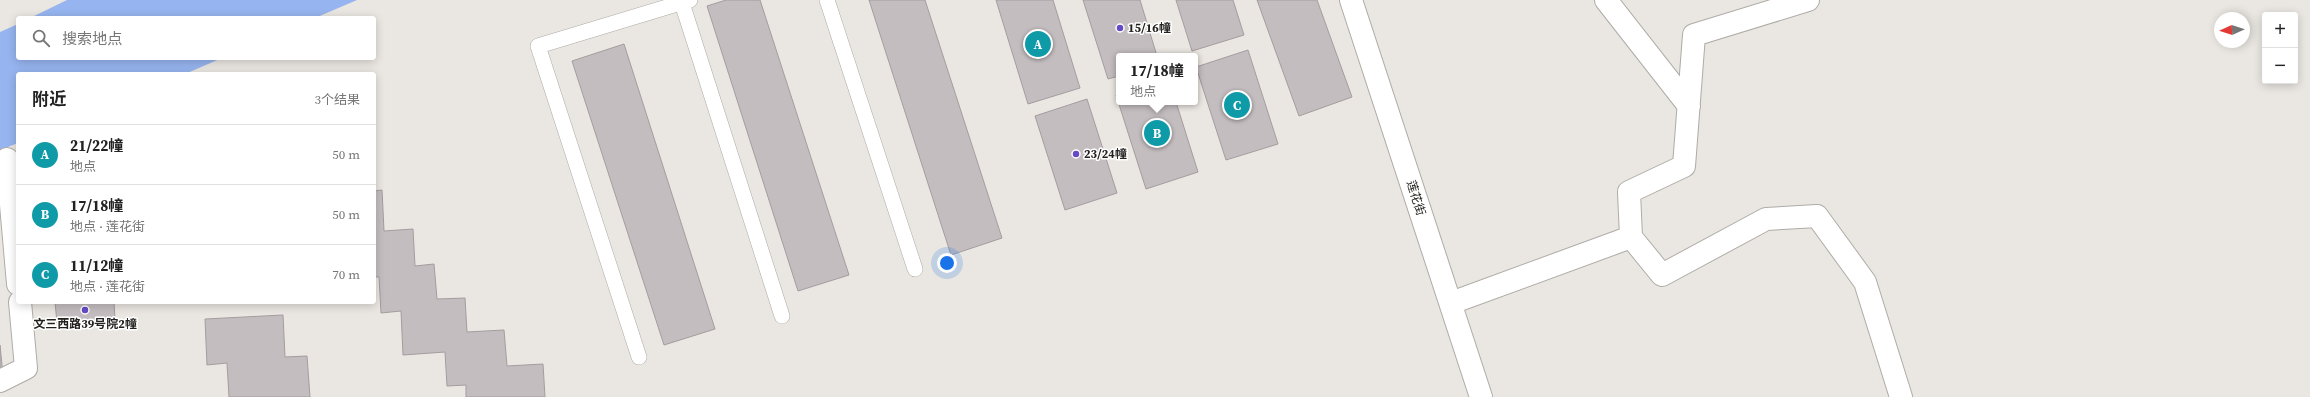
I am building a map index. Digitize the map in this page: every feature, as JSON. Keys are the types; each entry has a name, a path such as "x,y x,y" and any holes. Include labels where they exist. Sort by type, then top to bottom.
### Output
{"street":[{"name":"莲花街","path":"1351,0 1481,397"},
{"path":"1606,0 1689,106"},
{"path":"1808,0 1694,35 1684,166 1629,192 1631,237 1662,275 1766,219 1817,216 1865,282 1901,397"},
{"path":"7,159 16,261"},
{"path":"1451,304 1631,237"},
{"path":"0,381 26,368 20,304"}],"lane":[{"path":"827,0 915,269"},
{"path":"639,358 538,46 686,1 782,316"}],"water":[{"path":"67,0 357,0 320,16 34,16"},
{"path":"16,25 16,60 217,60 190,72 16,72 16,144 0,150 0,32"}],"building":[{"path":"726,0 760,0 849,275 798,291 707,6"},
{"path":"869,0 925,0 1002,238 951,255"},
{"path":"996,0 1053,0 1080,88 1028,104"},
{"name":"15/16幢","path":"1083,0 1140,0 1156,53 1116,53 1116,77 1108,79"},
{"path":"1176,0 1233,0 1244,35 1192,51"},
{"path":"1257,0 1317,0 1352,97 1299,116"},
{"path":"624,44 715,329 664,345 572,61"},
{"path":"1248,50 1278,144 1226,160 1198,73 1198,66"},
{"name":"23/24幢","path":"1087,99 1117,193 1065,210 1035,116"},
{"path":"1119,105 1177,105 1198,172 1146,189"},
{"path":"382,190 384,231 413,229 415,266 434,264 437,299 465,298 467,332 504,330 507,366 543,364 545,397 466,397 466,385 447,386 445,352 403,355 401,311 381,313 379,277 376,277 376,191"},
{"name":"文三西路39号院2幢","path":"55,304 114,304 115,319 57,323"},
{"path":"283,315 285,357 307,356 310,397 229,397 227,363 207,365 205,319"},
{"path":"0,345 3,375 0,375"}],"place":[{"name":"15/16幢","path":"1120,28"},
{"name":"21/22幢","path":"1038,44"},
{"name":"11/12幢","path":"1237,105"},
{"name":"17/18幢","path":"1157,133"},
{"name":"23/24幢","path":"1076,154"},
{"name":"文三西路39号院2幢","path":"85,310"}]}
